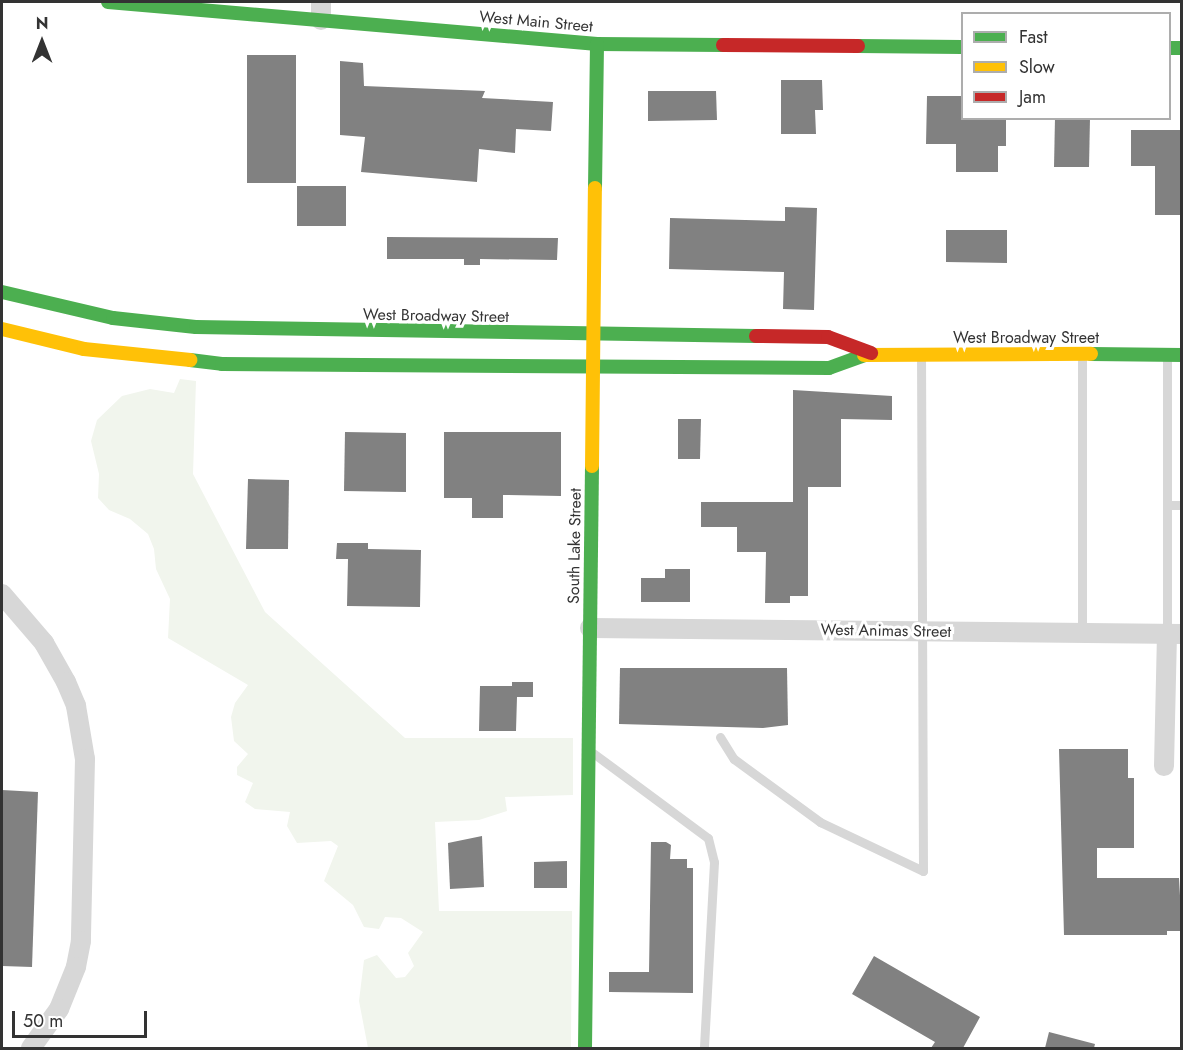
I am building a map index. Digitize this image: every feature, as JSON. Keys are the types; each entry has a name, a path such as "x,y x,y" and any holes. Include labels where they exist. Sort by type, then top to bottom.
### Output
{"main road":[{"name":"West Main Street","path":"108,2 321,11 597,44 961,47"},
{"name":"South Lake Street","path":"585,1048 597,44"},
{"name":"West Broadway Street","path":"2,292 113,318 196,327 592,336 828,337 871,353 1174,355"},
{"name":"West Broadway Street","path":"2,329 84,349 192,363 594,364 829,368 871,353"}],"street":[{"path":"2,594 44,643 66,681 76,706 85,759 81,941 76,968 59,1009 31,1048"},
{"name":"West Animas Street","path":"590,628 1174,634"},
{"path":"1164,766 1174,634"}],"lane":[{"path":"720,737 734,759 820,822 923,871 921,354"},
{"path":"1082,355 1082,633"},
{"path":"1174,355 1168,505 1174,634"},
{"path":"1168,505 1182,506"},
{"path":"589,750 708,838 714,862 704,1048"}],"shaded area":[{"path":"180,379 196,381 193,474 265,612 405,738 573,738 573,795 505,797 507,811 479,820 435,822 439,911 572,911 571,1048 368,1048 359,1001 364,960 377,955 396,978 405,977 414,966 408,953 423,932 401,918 385,917 379,929 364,927 353,905 324,881 338,846 331,841 297,843 287,826 290,812 255,809 245,802 253,783 237,775 237,767 248,754 234,741 231,717 235,703 248,685 168,638 170,599 156,569 154,549 148,534 130,519 109,510 98,498 99,474 91,441 97,420 122,396 150,389 174,393"}],"building":[{"path":"247,55 296,55 296,183 247,183"},
{"path":"340,61 363,63 364,86 485,91 482,98 553,102 551,131 516,129 515,153 479,149 477,182 361,172 365,137 340,135"},
{"path":"781,80 822,80 823,110 815,110 816,134 781,134"},
{"path":"648,91 716,91 717,120 648,121"},
{"path":"927,96 961,96 961,120 1006,120 1006,146 998,146 998,172 956,172 956,144 926,144"},
{"path":"1055,120 1090,120 1089,167 1054,167"},
{"path":"1131,130 1182,130 1182,215 1155,215 1155,166 1131,166"},
{"path":"297,186 346,186 346,226 297,226"},
{"path":"785,207 817,208 814,310 783,309 784,272 669,269 670,218 785,221"},
{"path":"946,230 1007,230 1007,263 946,262"},
{"path":"387,237 558,238 557,260 480,259 480,265 464,265 464,259 387,259"},
{"path":"793,390 892,396 892,420 841,419 841,487 808,487 808,596 790,596 790,603 765,603 766,552 737,552 737,527 701,527 701,502 793,502"},
{"path":"678,419 701,419 700,459 678,459"},
{"path":"345,432 406,433 406,492 344,491"},
{"path":"444,432 561,432 561,496 503,495 503,518 472,518 472,498 444,498"},
{"path":"248,479 289,480 288,549 246,549"},
{"path":"337,543 368,543 368,549 421,550 420,607 347,606 348,559 336,559"},
{"path":"665,569 690,569 690,602 641,602 641,578 665,578"},
{"path":"620,668 787,668 788,725 763,728 619,724"},
{"path":"512,682 533,682 533,697 517,697 516,731 479,731 480,686 512,686"},
{"path":"1059,749 1128,749 1128,778 1134,778 1134,848 1097,848 1097,878 1179,878 1182,931 1167,931 1167,935 1064,935"},
{"path":"2,790 38,792 32,967 2,966"},
{"path":"482,836 484,887 450,889 448,843"},
{"path":"651,842 666,842 671,845 670,859 687,859 687,868 693,868 693,993 609,992 609,972 649,972"},
{"path":"567,861 567,888 534,888 534,862"},
{"path":"874,956 980,1017 963,1048 931,1048 935,1042 852,994"},
{"path":"1049,1032 1095,1044 1094,1048 1045,1048"}],"traffic: fast":[{"path":"108,2 597,44 723,45"},
{"path":"595,188 597,44"},
{"path":"858,46 961,47"},
{"path":"1171,48 1182,48"},
{"path":"2,292 113,318 196,327 756,336"},
{"path":"1091,354 1182,355"},
{"path":"190,360 222,364 829,368 864,355"},
{"path":"585,1048 592,466"}],"traffic: slow":[{"path":"592,466 595,188"},
{"path":"2,329 84,349 190,360"},
{"path":"864,355 1091,354"}],"traffic: jam":[{"path":"723,45 858,46"},
{"path":"756,336 828,337 871,353"}]}
